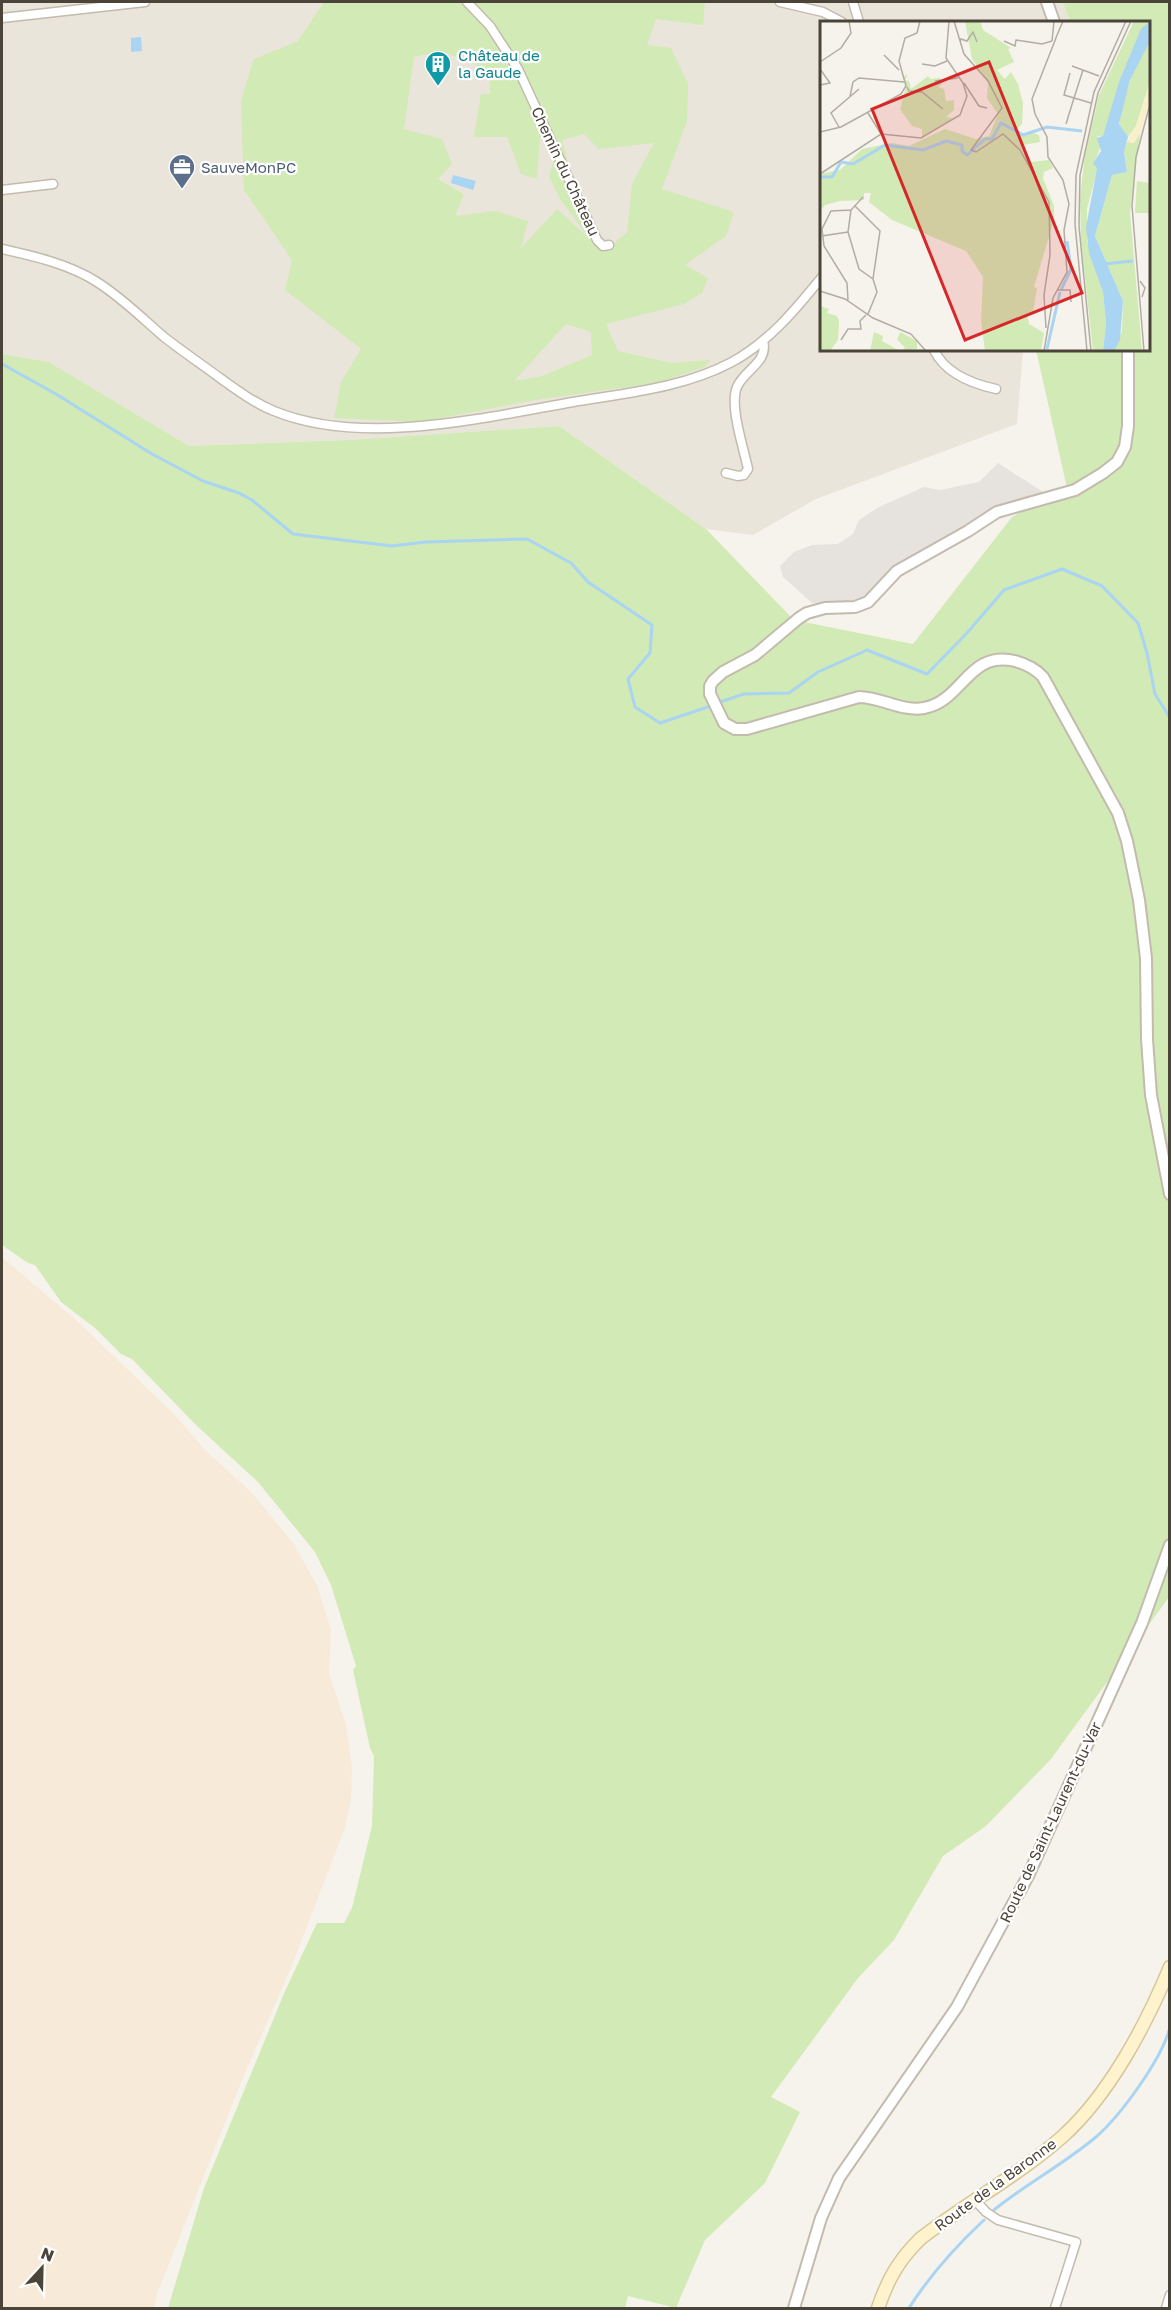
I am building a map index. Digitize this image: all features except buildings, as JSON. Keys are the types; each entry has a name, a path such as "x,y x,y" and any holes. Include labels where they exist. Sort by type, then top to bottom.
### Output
{"main road":[{"name":"Route de la Baronne","path":"878,2308 890,2276 904,2255 920,2239 942,2221 1043,2152 1063,2136 1091,2105 1110,2080 1134,2040 1153,2006 1170,1967"}],"street":[{"path":"2,18 145,2"},
{"name":"Chemin du Château","path":"467,2 490,26 518,69 597,240 603,246 609,245"},
{"path":"780,2 823,12 840,21"},
{"path":"853,2 859,21"},
{"path":"1047,2 1054,21"},
{"path":"2,190 53,184"},
{"path":"2,249 74,270 96,281 167,339 244,396 274,412 319,424 368,428 442,425 685,382 734,361 763,341 820,279"},
{"path":"726,473 738,476 744,475 748,470 734,402 736,388 761,358 765,349 763,341"},
{"path":"934,351 954,373 976,385 996,389"},
{"path":"1128,351 1128,426 1125,447 1117,462 1075,490 997,512 897,571 868,602 855,607 825,608 799,618 755,655 718,676 710,686 710,694 724,723 735,729 758,727 859,698 878,699 908,708 924,708 950,695 982,664 1000,659 1023,663 1043,676 1118,813 1128,842 1138,890 1146,958 1147,1039 1151,1095 1170,1194"},
{"name":"Route de Saint-Laurent-du-Var","path":"794,2308 821,2218 839,2178 957,2007 1029,1876 1146,1614 1170,1545"},
{"path":"975,2200 986,2212 998,2220 1076,2242 1055,2308"},
{"path":"1166,2308 1170,2295"}],"shaded area":[{"path":"2,2 1063,2 1070,21 820,21 820,351 1023,351 1017,424 816,499 753,535 706,529 559,426 348,440 189,446 49,362 2,354"},
{"path":"998,463 1043,492 1005,505 863,598 844,602 812,603 783,577 780,566 794,552 812,545 838,544 853,534 859,520 879,507 924,487 940,490 979,482"},
{"path":"2,1257 77,1321 176,1416 204,1449 253,1494 293,1543 317,1585 331,1630 329,1673 346,1724 352,1768 351,1799 345,1828 290,1970 242,2080 157,2294 154,2308 2,2308"}],"green space":[{"path":"324,2 705,2 703,25 656,19 647,45 671,48 688,84 687,122 662,189 734,212 726,236 685,265 708,278 702,293 684,304 606,324 618,351 671,363 710,360 705,367 656,383 535,400 421,422 334,418 341,382 361,349 285,290 292,260 244,190 241,100 254,59 298,41","holes":["441,51 489,70 490,94 481,94 474,137 507,137 521,174 537,179 540,137 555,154 549,177 560,199 588,237 562,140 584,134 599,149 654,143 632,184 627,232 604,252 557,209 521,248 528,221 495,211 455,216 464,194 438,179 452,164 442,139 404,129 414,57","566,324 591,332 592,355 542,376 514,381"]},
{"path":"1063,2 1169,2 1169,1597 1051,1759 986,1826 943,1856 894,1940 858,1978 771,2097 800,2112 765,2183 705,2240 676,2308 628,2296 625,2308 168,2308 204,2188 285,1991 317,1923 344,1923 352,1908 372,1826 374,1756 370,1748 353,1670 356,1666 331,1585 315,1552 258,1482 196,1425 132,1359 121,1354 95,1328 61,1302 35,1265 28,1263 2,1245 2,354 49,362 189,446 348,440 559,426 706,529 794,620 913,644 1012,517 1067,488 1036,351 1150,351 1150,21 1070,21"}],"water":[{"path":"141,37 142,51 131,52 131,38"},
{"path":"453,175 476,181 473,190 451,183"}],"waterway":[{"path":"2,364 56,394 152,454 203,481 239,493 252,500 293,534 392,546 426,542 527,539 571,563 588,582 652,625 650,653 628,679 635,707 660,723 711,706"},
{"path":"717,703 744,694 789,693 818,672 867,650 927,674 1004,590 1062,569 1102,586 1138,623 1155,694 1170,718"},
{"path":"994,2210 1084,2147 1106,2127 1150,2070 1166,2040 1170,2027"},
{"path":"909,2308 944,2262 984,2220"}],"place":[{"name":"Château de la Gaude","path":"438,87"},
{"name":"SauveMonPC","path":"182,190"}]}
